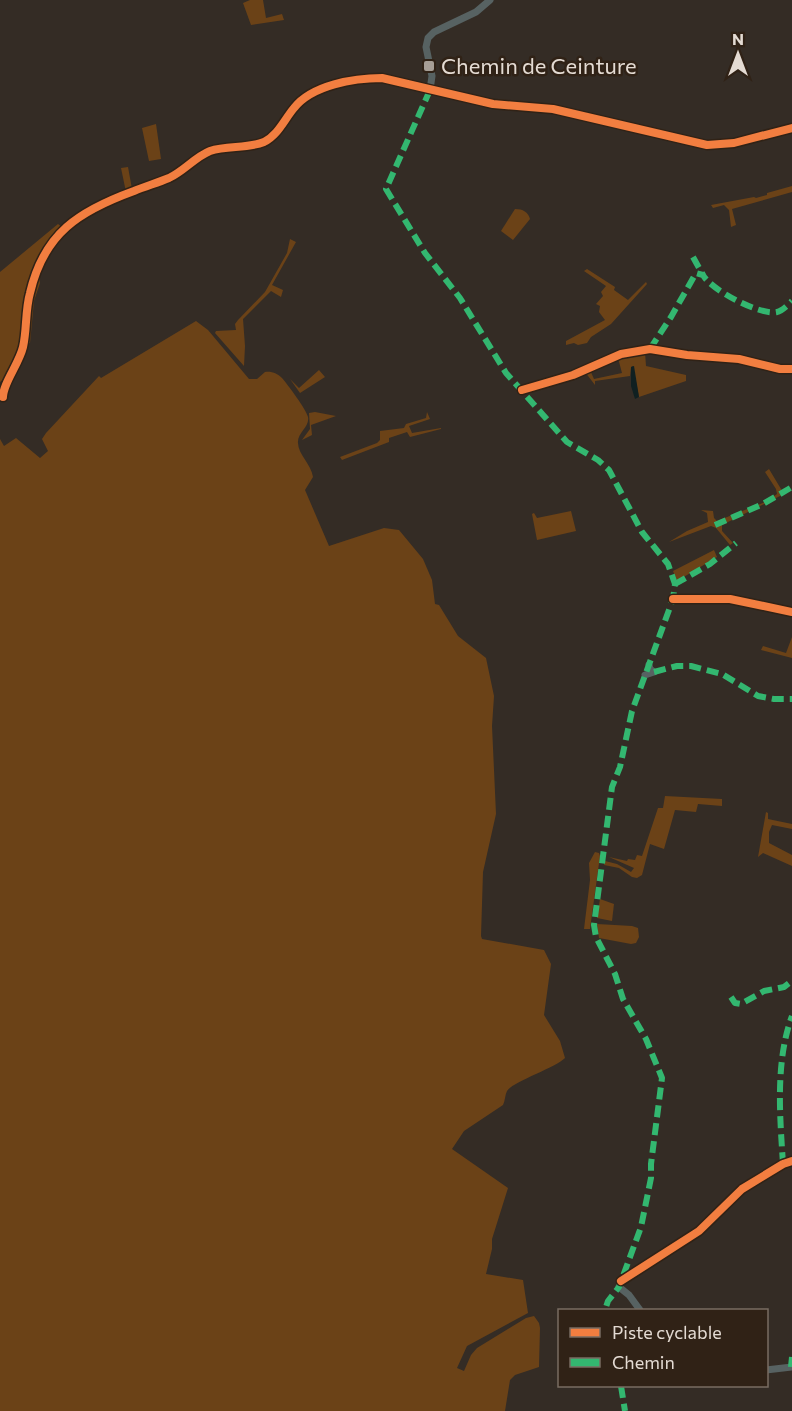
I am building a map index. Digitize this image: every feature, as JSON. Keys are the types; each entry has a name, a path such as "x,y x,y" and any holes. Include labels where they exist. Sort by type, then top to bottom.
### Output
{"street":[{"path":"430,90 432,76 426,47 428,38 434,32 476,12 490,0"},
{"path":"3,397 3,389 14,372 23,348 28,300 39,263 50,243 71,223 117,197 169,178 201,155 265,141 277,131 306,96 317,91 369,78 397,80 493,104 553,109 707,145 734,143 792,128"},
{"path":"522,390 573,375 621,354 650,350 687,356 739,359 780,369 792,369"},
{"path":"674,599 730,599 792,612"},
{"path":"645,675 654,672 649,665"},
{"path":"639,1309 620,1284 699,1231 742,1189 792,1161"},
{"path":"768,1370 792,1367"}],"shaded area":[{"path":"250,0 263,0 266,18 282,14 284,20 251,25 243,3"},
{"path":"156,124 161,159 149,161 142,128"},
{"path":"128,167 132,189 126,192 121,168"},
{"path":"792,186 792,192 732,209 736,225 731,227 729,210 724,205 713,208 711,205 756,198"},
{"path":"515,209 525,211 530,219 513,240 501,231"},
{"path":"58,224 62,227 44,249 33,274 19,349 14,363 0,382 0,272"},
{"path":"290,239 296,242 272,285 283,290 281,297 271,291 243,319 244,366 215,333 216,331 236,330 235,324 238,320 265,292 287,253"},
{"path":"587,269 615,287 614,290 628,300 646,282 647,284 611,324 591,337 587,343 566,345 566,341 605,320 599,312 600,306 596,304 603,296 601,292 606,286 584,271"},
{"path":"38,272 40,283 34,301 30,343 25,345 29,310"},
{"path":"196,321 208,330 249,379 257,379 265,372 277,374 285,381 304,409 308,421 299,436 298,443 313,477 305,490 329,546 384,528 399,530 423,559 432,580 435,604 439,605 458,636 486,658 494,696 492,726 496,814 483,872 481,936 482,939 544,950 551,964 544,1015 560,1041 565,1058 511,1087 507,1091 503,1105 464,1131 452,1149 508,1188 492,1239 486,1274 523,1280 528,1313 467,1346 457,1368 464,1371 477,1348 526,1318 534,1316 539,1323 539,1367 515,1375 510,1380 505,1411 0,1411 0,439 4,446 16,438 40,458 48,451 42,439 46,433 99,376 101,378"},
{"path":"645,352 646,366 686,375 686,381 639,397 633,366 630,376 595,381 595,385 585,372 590,370 594,379 622,373 618,358"},
{"path":"634,366 639,397 635,399 631,386 631,367"},
{"path":"319,370 325,377 300,393 290,379 299,388"},
{"path":"427,412 430,419 409,426 412,433 441,429 410,437 407,432 389,438 389,442 342,460 340,457 377,443 380,440 380,431 404,428 406,424 426,418"},
{"path":"309,413 336,416 311,425 312,435 302,440 310,429"},
{"path":"769,469 784,494 722,525 722,531 733,543 730,545 716,528 711,526 669,542 708,522 707,513 701,510 713,511 717,521 765,502 777,494 765,472"},
{"path":"571,511 576,531 537,540 532,514 534,513 537,518"},
{"path":"714,550 717,557 677,581 673,571"},
{"path":"792,637 792,658 761,650 763,646 786,653"},
{"path":"665,796 722,799 722,806 698,804 696,812 675,810 664,849 650,844 642,875 637,878 619,868 604,865 605,861 617,864 631,872 634,868 609,857 627,861 628,859 635,860 637,855 642,856 658,808 663,808"},
{"path":"766,812 768,819 792,824 792,829 772,825 769,832 769,843 792,855 792,866 763,853 758,857"},
{"path":"595,852 600,856 590,929 584,929 590,880 589,863"},
{"path":"600,899 614,904 612,921 597,918"},
{"path":"597,924 632,926 638,928 639,937 636,943 631,944 599,938"}],"marked path":[{"path":"430,90 386,189 425,253 460,298 506,373 567,442 598,460 609,470 642,532 668,564 675,584 673,599 632,711 620,767 612,787 594,925 596,937 615,974 623,999 646,1039 662,1078 651,1178 641,1227 619,1287 608,1301 605,1309"},
{"path":"693,257 703,275"},
{"path":"650,349 696,273 703,275 707,281 725,294 759,310 777,312 792,301"},
{"path":"715,525 763,504 792,487"},
{"path":"675,584 710,564 736,543"},
{"path":"654,672 677,666 691,666 722,674 758,696 792,699"},
{"path":"731,997 735,1003 741,1004 764,991 784,987 792,981"},
{"path":"783,1164 780,1109 781,1071 792,1016"},
{"path":"791,1367 792,1357"},
{"path":"621,1387 625,1411"}],"cycle path":[{"path":"3,397 23,347 28,300 36,272 44,255 67,227 97,207 169,178 210,151 251,146 264,142 277,131 302,100 322,88 347,81 382,78 493,104 553,109 707,145 734,143 792,128"},
{"path":"522,390 573,375 621,354 650,349 687,355 739,359 780,369 792,369"},
{"path":"673,599 730,599 792,612"},
{"path":"621,1281 699,1231 742,1189 792,1161"}],"place":[{"name":"Chemin de Ceinture","path":"429,66"}]}
